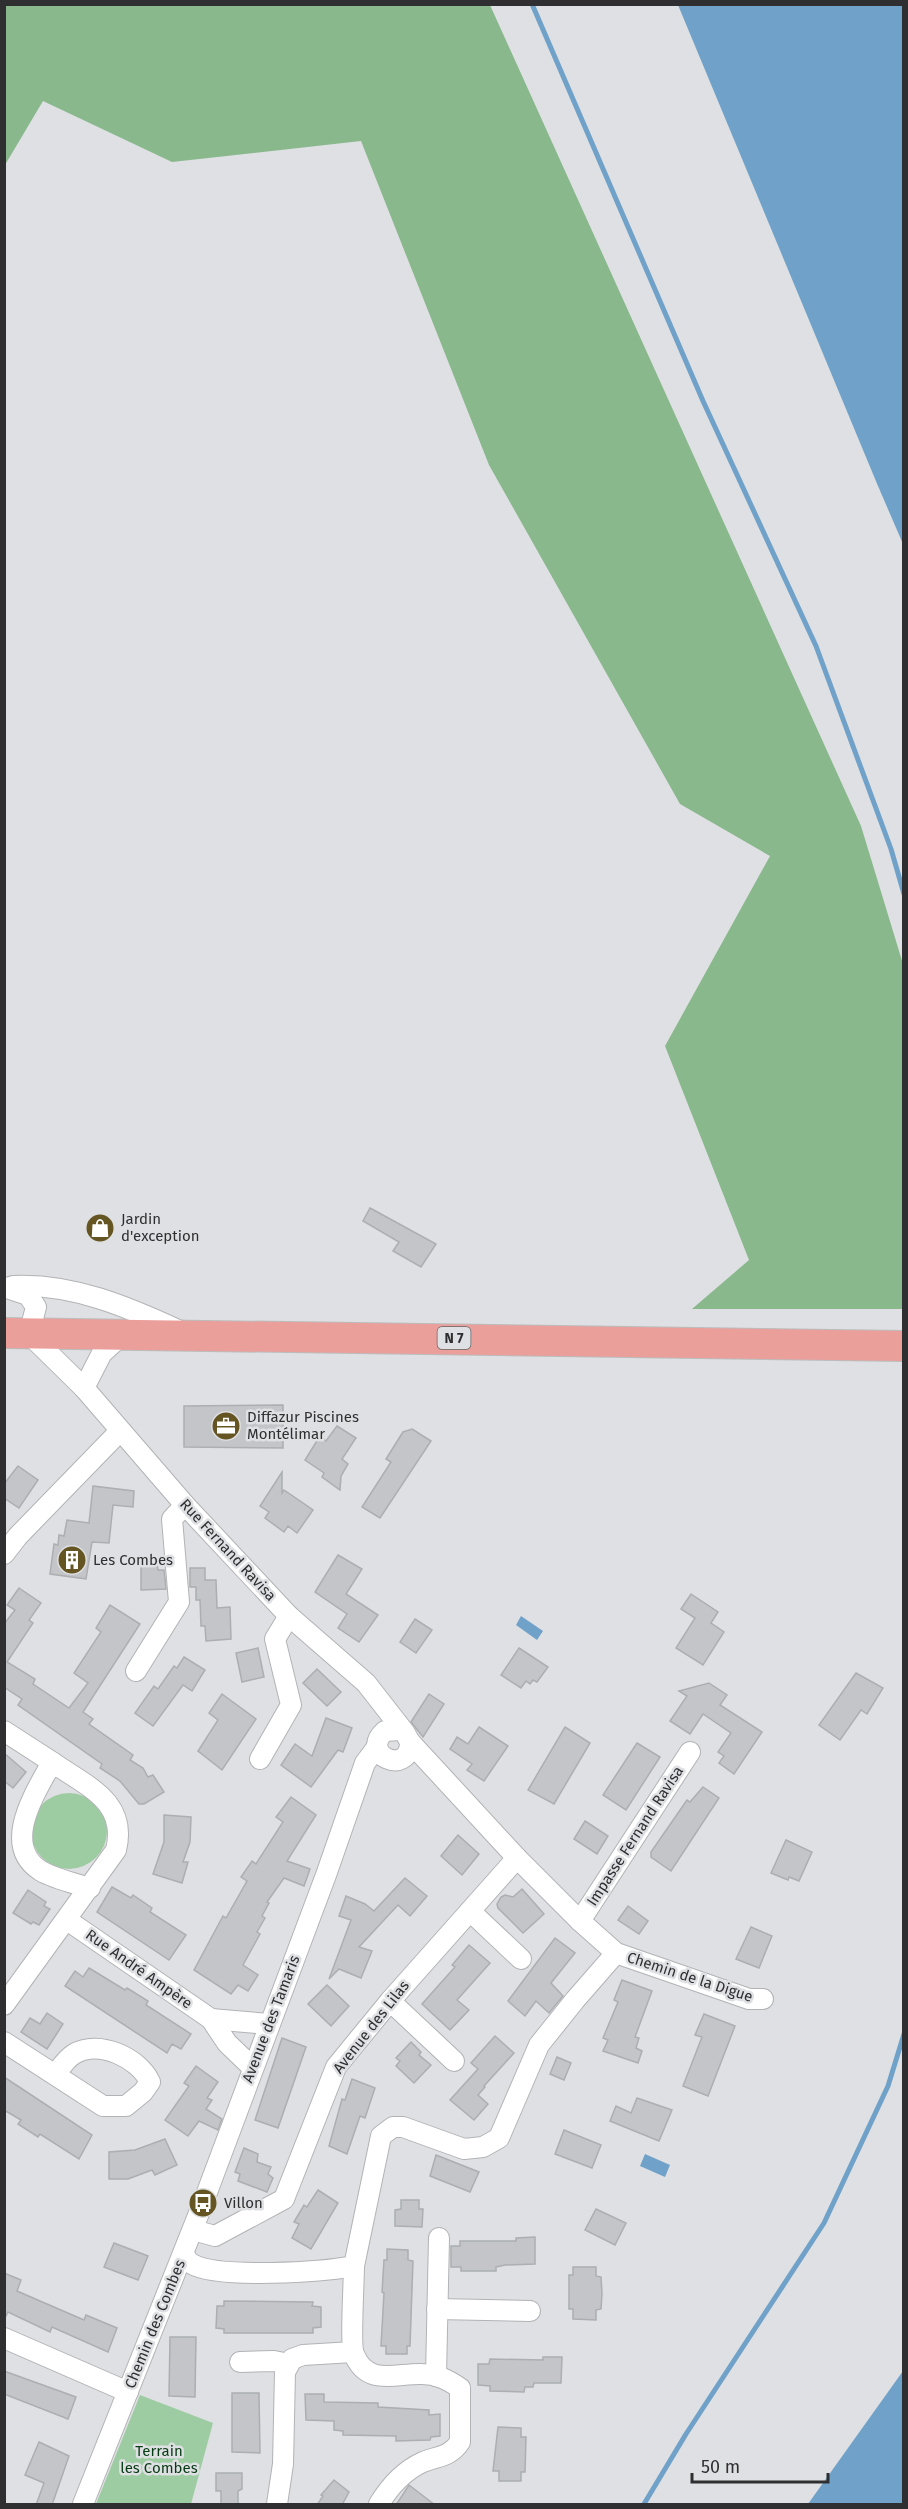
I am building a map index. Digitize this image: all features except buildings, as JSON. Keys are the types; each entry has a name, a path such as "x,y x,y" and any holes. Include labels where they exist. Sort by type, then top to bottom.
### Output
{"main road":[{"name":"N 7","path":"17,1333 903,1346"}],"street":[{"path":"4,1286 31,1285 70,1291 126,1306 188,1334"},
{"path":"4,1286 28,1295 36,1307 17,1333"},
{"name":"Rue Fernand Ravisa","path":"17,1333 84,1388 185,1505 289,1616 366,1683 382,1702 394,1745"},
{"path":"84,1388 102,1353 123,1334"},
{"path":"4,1554 18,1536 120,1431"},
{"path":"136,1671 179,1602 172,1519 185,1505"},
{"path":"260,1759 291,1705 275,1639 289,1616"},
{"path":"4,1731 85,1785 110,1805 119,1827 116,1850 4,2005"},
{"path":"379,2505 400,2475 423,2462 451,2453 460,2442 460,2388 447,2378 422,2374 401,2377 376,2376 363,2368 353,2352 354,2266 381,2136 393,2127 404,2127 464,2149 483,2147 499,2138 539,2045 616,1953 580,1921 518,1858 428,1760 394,1745"},
{"name":"Avenue des Tamaris","path":"184,2254 365,1763 394,1745"},
{"name":"Impasse Fernand Ravisa","path":"580,1921 690,1752"},
{"path":"51,1762 25,1815 22,1827 25,1850 39,1869 90,1888"},
{"path":"37,1790 61,1784 85,1785"},
{"name":"Avenue des Lilas","path":"193,2230 215,2236 284,2199 336,2067 390,2001 518,1858"},
{"path":"470,1911 521,1959"},
{"name":"Rue André Ampère","path":"67,1920 211,2019 227,2043 253,2068"},
{"name":"Chemin de la Digue","path":"616,1953 749,1999 764,1999"},
{"path":"390,2001 454,2061"},
{"name":"Rue André Ampère","path":"211,2019 269,2024"},
{"path":"4,2042 55,2074"},
{"path":"436,2376 439,2238"},
{"name":"Chemin des Combes","path":"184,2254 190,2263 203,2269 302,2273 354,2266"},
{"name":"Chemin des Combes","path":"83,2505 184,2254"},
{"path":"437,2309 530,2311"},
{"path":"4,2338 128,2392"},
{"path":"277,2505 283,2464 285,2372 291,2359 303,2355 353,2352"},
{"path":"240,2362 274,2361 289,2364"}],"green space":[{"path":"5,4 490,5 861,826 903,964 903,1309 692,1309 749,1260 665,1046 770,856 680,804 489,465 361,141 172,162 43,101 5,165"},
{"path":"62,1793 76,1793 90,1799 101,1810 107,1824 104,1846 96,1858 76,1869 62,1869 48,1863 37,1852 31,1838 31,1824 37,1810 48,1799"},
{"name":"Terrain les Combes","path":"140,2395 213,2423 191,2504 96,2504"}],"water":[{"path":"678,5 903,5 903,544 878,486"},
{"path":"521,1616 543,1631 537,1640 516,1625"},
{"path":"645,2154 670,2165 665,2177 640,2166"},
{"path":"903,2371 903,2504 808,2504"}],"waterway":[{"path":"532,4 703,401 816,646 891,849 904,894"},
{"path":"644,2504 686,2434 824,2223 888,2086 904,2034"}],"place":[{"name":"Jardin d'exception","path":"100,1228"},
{"name":"Diffazur Piscines Montélimar","path":"226,1426"},
{"name":"Les Combes","path":"72,1560"},
{"name":"Villon","path":"203,2203"}]}
